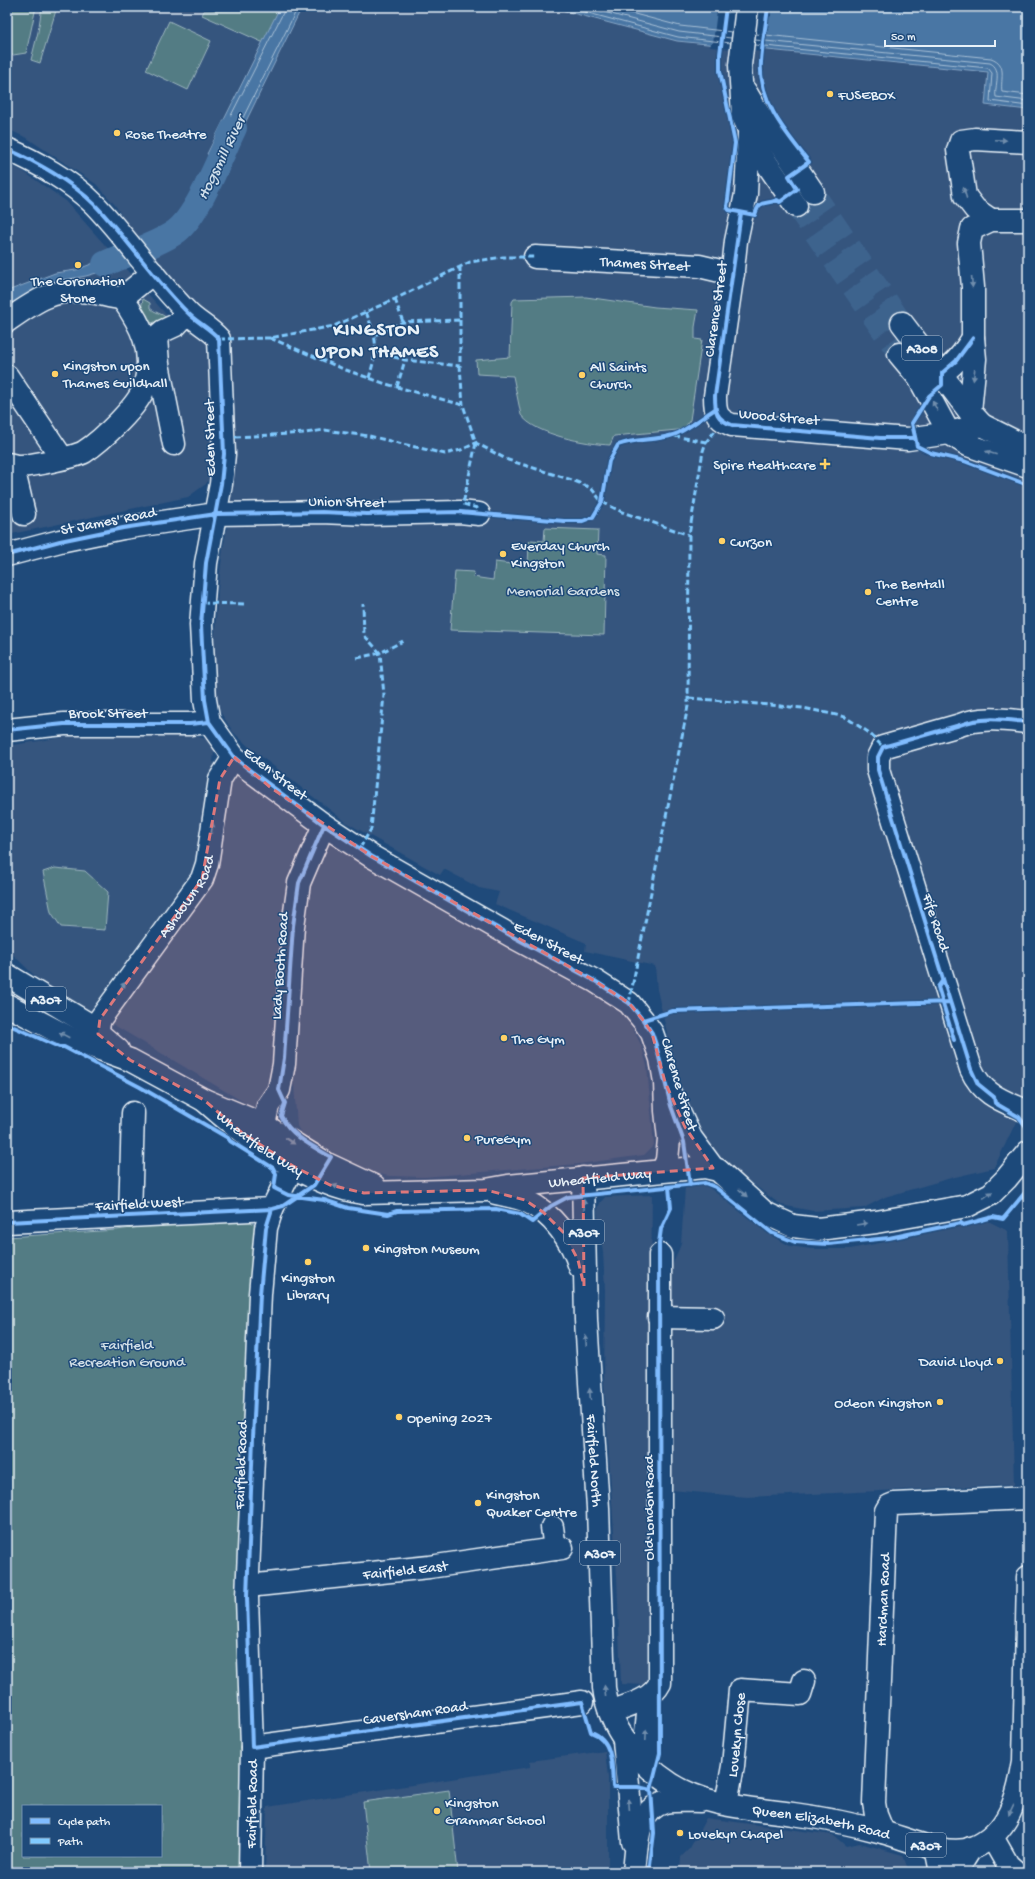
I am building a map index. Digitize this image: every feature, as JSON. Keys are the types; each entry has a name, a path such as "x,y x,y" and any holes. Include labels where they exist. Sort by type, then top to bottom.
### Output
{"street":[{"name":"Clarence Street","path":"715,409 714,396 733,274 736,241 746,194 750,120 742,84 741,51 747,7"},
{"path":"750,120 783,148 814,192"},
{"path":"750,120 769,169 796,206"},
{"path":"769,169 773,161 773,138"},
{"path":"991,220 975,209 965,196 958,150 961,141 975,139 1028,142"},
{"path":"7,149 54,175 85,196 187,313 176,325 156,336 158,364 174,444"},
{"name":"Clarence Street","path":"746,194 754,182 769,169"},
{"path":"1028,220 991,220 972,229 969,243 973,338 981,422 1028,438"},
{"name":"Thames Street","path":"545,257 699,266 733,274"},
{"path":"7,321 35,302 55,293 76,290 98,293 110,298 122,298 149,269"},
{"path":"24,514 12,465 29,465 83,452 133,408 145,386 148,359 144,333 122,298"},
{"name":"Eden Street","path":"187,313 214,332 219,339 224,454 222,484 206,563 201,624 205,700 208,722 234,757 270,786 324,825 371,856 515,938 595,981 628,1003"},
{"name":"A308","path":"902,323 981,422 1028,448"},
{"path":"919,378 928,378 942,373 956,361 973,338"},
{"name":"A308","path":"899,354 919,378 949,433 968,445 1028,466"},
{"path":"7,376 62,458"},
{"name":"Wood Street","path":"715,409 723,421 732,425 908,439 949,433 981,422"},
{"name":"Union Street","path":"216,514 318,512 367,514 460,512 479,514"},
{"name":"St James' Road","path":"7,555 60,541 123,528 216,514"},
{"name":"Fife Road","path":"1028,722 970,720 960,725 883,747 878,757 878,770 971,1070 984,1090 1028,1112"},
{"name":"Brook Street","path":"7,730 64,724 190,724 208,722"},
{"name":"Ashdown Road","path":"96,1031 202,879 207,864 220,779 234,757"},
{"name":"Lady Booth Road","path":"264,1125 268,1106 279,1090 284,1058 293,926 299,883 324,825"},
{"name":"Wheatfield Way","path":"7,975 96,1031 130,1060 204,1100 264,1125 326,1164 365,1183 390,1192"},
{"name":"Clarence Street","path":"628,1003 652,1033 661,1059 665,1082 669,1139 667,1160 663,1170"},
{"name":"Wheatfield Way","path":"7,1005 72,1039 96,1031"},
{"name":"Clarence Street","path":"665,1082 691,1138 713,1168 718,1170 765,1213 793,1226 818,1229 876,1222 967,1206 991,1194 1006,1179 1028,1152"},
{"name":"Wheatfield Way","path":"204,1100 240,1132 293,1166 330,1185 352,1192 486,1190 508,1186 663,1170 713,1168"},
{"path":"130,1216 132,1113"},
{"name":"Fairfield Road","path":"250,1872 252,1747 248,1586 260,1294 266,1228 272,1209 293,1166"},
{"name":"Fairfield North","path":"583,1178 584,1286 588,1375 598,1508 604,1688 610,1712 624,1740"},
{"name":"Wheatfield Way","path":"486,1190 525,1200 544,1212 569,1241 578,1260 584,1286"},
{"name":"Fairfield West","path":"7,1222 272,1209"},
{"name":"Old London Road","path":"646,1763 646,1732 650,1697 657,1690 660,1683 661,1647 660,1255"},
{"path":"659,1318 713,1318"},
{"name":"Hardman Road","path":"883,1832 876,1814 874,1791 886,1511 889,1506 894,1504 1028,1498"},
{"name":"Fairfield East","path":"248,1586 429,1567 558,1549 552,1527"},
{"name":"A307","path":"992,1837 1006,1822 1015,1803 1021,1783 1024,1761 1028,1577"},
{"name":"Lovekyn Close","path":"716,1803 733,1766 737,1682 800,1694 804,1682"},
{"path":"610,1712 650,1697"},
{"name":"Caversham Road","path":"252,1747 582,1702"},
{"path":"624,1740 634,1864"},
{"name":"Queen Elizabeth Road","path":"624,1740 646,1763 671,1785 716,1803 824,1818 883,1832 936,1848 950,1850 971,1848 992,1837"},
{"path":"634,1864 640,1830 644,1818 652,1809 666,1802 716,1803"},
{"path":"992,1837 1008,1864 1016,1872"},
{"path":"936,1848 941,1872"},
{"path":"956,1872 971,1848"}],"highlighted area":[{"path":"234,757 270,787 371,856 595,981 629,1003 652,1033 665,1082 685,1127 713,1168 583,1178 584,1286 578,1260 564,1233 543,1212 525,1200 486,1190 364,1193 330,1185 293,1166 241,1132 204,1100 130,1060 98,1034 100,1019 202,879 220,779"}],"shaded area":[{"path":"7,7 534,7 565,11 677,41 988,72 985,105 1028,110 1028,1103 1025,1103 994,1168 951,1178 885,1197 864,1208 813,1211 781,1205 719,1159 686,1114 657,990 655,966 585,951 586,943 495,904 499,892 479,888 444,869 440,875 347,823 250,748 233,732 221,713 214,691 212,672 218,589 227,527 246,524 230,503 228,359 194,309 152,264 115,205 96,184 27,138 7,129"},
{"path":"7,163 24,172 66,201 179,329 194,331 210,342 215,470 206,484 188,497 7,535"},
{"path":"175,729 215,742 213,762 238,772 554,971 603,999 623,1015 633,1029 642,1047 647,1066 654,1145 644,1155 579,1164 424,1177 389,1176 358,1170 305,1141 297,1126 294,1085 269,1083 267,1100 255,1109 40,981 7,949 7,746 101,731"},
{"path":"705,1184 767,1233 790,1246 811,1249 850,1249 988,1221 1008,1231 1014,1485 747,1497 671,1490 672,1266 681,1244 685,1187"},
{"path":"652,1195 647,1685 621,1684 617,1577 604,1384 605,1290 603,1253 597,1211 600,1203 605,1197"},
{"name":"Kingston Grammar School","path":"605,1751 608,1777 608,1866 547,1872 265,1872 267,1807 530,1767 530,1761"},
{"path":"706,1818 833,1835 846,1846 860,1843 903,1855 909,1872 680,1872 681,1857 690,1848"}],"green space":[{"path":"7,7 36,7 26,53 7,56"},
{"path":"42,7 57,7 40,63 31,60"},
{"path":"280,9 264,43 202,15 204,11"},
{"path":"169,21 211,41 188,90 146,70"},
{"path":"586,297 655,307 698,310 695,327 695,339 702,340 690,420 684,428 614,436 610,445 588,443 562,437 538,428 528,422 521,415 513,376 477,374 476,360 510,357 512,302 514,299"},
{"path":"143,299 150,303 150,308 152,310 167,318 155,323 146,322 141,309"},
{"name":"Memorial Gardens","path":"545,528 598,530 597,554 606,555 604,635 450,630 455,571 474,572 473,577 493,580 495,562 528,566 529,542 531,540 544,541"},
{"path":"55,868 85,871 108,892 105,930 61,927 51,912 43,872"},
{"name":"Fairfield Recreation Ground","path":"234,1214 249,1220 257,1227 244,1389 237,1597 241,1757 239,1872 7,1872 7,1237 117,1230"},
{"path":"449,1790 458,1872 371,1872 363,1802"}],"water":[{"path":"280,7 302,7 225,164 207,154"},
{"path":"534,7 1028,7 1028,110 985,105 988,72 677,41 565,11"},
{"path":"200,172 217,181 194,227 184,238 155,253 147,242 180,219"},
{"path":"109,257 118,267 86,276 57,281 49,288 7,308 7,293 10,290 55,273 76,270"}],"pier":[{"path":"715,7 770,7 771,16 769,17 764,52 710,47 711,43 713,43 717,10 715,10"}],"waterway":[{"name":"Hogsmill River","path":"105,264 166,238 183,226 208,185 234,128"}],"tunnel":[{"path":"813,192 902,323"},
{"path":"796,206 899,354"}],"marked path":[{"path":"219,339 270,338 334,326 395,299 470,262 503,257 535,257"},
{"path":"460,266 460,366 463,405"},
{"path":"395,299 403,322"},
{"path":"366,312 375,338 374,359 369,378"},
{"path":"375,335 403,322 460,320"},
{"path":"270,338 346,370 386,384 463,405 476,443 508,460 572,480 591,488 602,502 622,512 689,535"},
{"path":"376,352 405,360 460,366"},
{"path":"397,387 405,360"},
{"path":"235,437 306,433 324,430 369,436 445,454 461,450 476,443"},
{"path":"629,1003 688,706 689,535 703,451 706,442 715,431"},
{"path":"674,436 706,442"},
{"path":"476,443 463,504 477,508 480,514"},
{"path":"202,603 244,604"},
{"path":"360,848 371,829 384,695 380,653 364,635 363,604"},
{"path":"357,658 380,653 403,641"},
{"path":"689,698 803,708 845,717 868,732 883,747"}],"cycle path":[{"path":"726,7 720,54 720,71 735,143 727,207 729,210 755,215 761,204 777,200 780,202 796,190 797,189 789,176 809,162 791,140 775,116 764,90 761,76 761,62 768,7"},
{"path":"7,149 53,173 75,188 94,204 118,230 175,299 191,316 219,339 224,454 221,484 206,563 201,625 205,700 209,722 234,757 324,825 371,856 515,938 595,981 629,1003 652,1033 671,1106 684,1142 690,1185"},
{"path":"741,213 715,396 716,411 720,417 732,425 880,438 914,438"},
{"path":"973,338 956,361 942,373 942,385 929,396 912,423 917,446 931,453 964,461 1028,485"},
{"path":"7,555 60,541 123,528 216,514 322,512 367,514 460,512 564,521 583,521 593,517 602,502 609,461 618,445 631,441 666,437 677,433 688,428 715,409"},
{"path":"1028,722 994,719 976,720 883,747 878,757 878,770 971,1069 978,1084 994,1097 995,1103 1019,1117 1028,1129"},
{"path":"7,730 64,724 190,724 209,722"},
{"path":"7,1222 272,1209 283,1206 314,1185 331,1157 296,1135 285,1123 281,1116 285,1103 279,1090 284,1058 293,926 299,883 324,825"},
{"path":"943,980 938,987 954,1040"},
{"path":"643,1020 673,1011 950,1002"},
{"path":"7,1024 59,1047 64,1047 140,1087 228,1138 230,1141 273,1168 276,1174 274,1188 288,1195 324,1200 348,1208 388,1214 397,1211 496,1209 520,1214 532,1222 551,1206 568,1197 705,1183 715,1187 772,1233 795,1242 828,1244 889,1238 961,1223 963,1225 993,1217 1003,1219 1028,1189"},
{"path":"649,1872 654,1833 651,1789 660,1753 659,1243 661,1229 671,1208 669,1187"},
{"path":"272,1209 266,1228 260,1294 247,1597 252,1747 582,1702 591,1732 599,1736 608,1748 612,1763 613,1787 638,1787 651,1790"}],"place":[{"name":"FUSEBOX","path":"830,94"},
{"name":"Rose Theatre","path":"117,133"},
{"name":"The Coronation Stone","path":"78,265"},
{"name":"Kingston upon Thames Guildhall","path":"55,374"},
{"name":"All Saints Church","path":"582,375"},
{"name":"Spire Healthcare","path":"825,464"},
{"name":"Curzon","path":"722,541"},
{"name":"Everday Church Kingston","path":"503,554"},
{"name":"The Bentall Centre","path":"868,592"},
{"name":"The Gym","path":"504,1038"},
{"name":"PureGym","path":"467,1138"},
{"name":"Kingston Museum","path":"366,1248"},
{"name":"Kingston Library","path":"308,1262"},
{"name":"David Lloyd","path":"1000,1361"},
{"name":"Odeon Kingston","path":"940,1402"},
{"name":"Opening 2027","path":"399,1417"},
{"name":"Kingston Quaker Centre","path":"478,1503"},
{"name":"Kingston Grammar School","path":"437,1811"},
{"name":"Lovekyn Chapel","path":"680,1833"}],"district":[{"name":"KINGSTON UPON THAMES","path":"377,339"}]}
